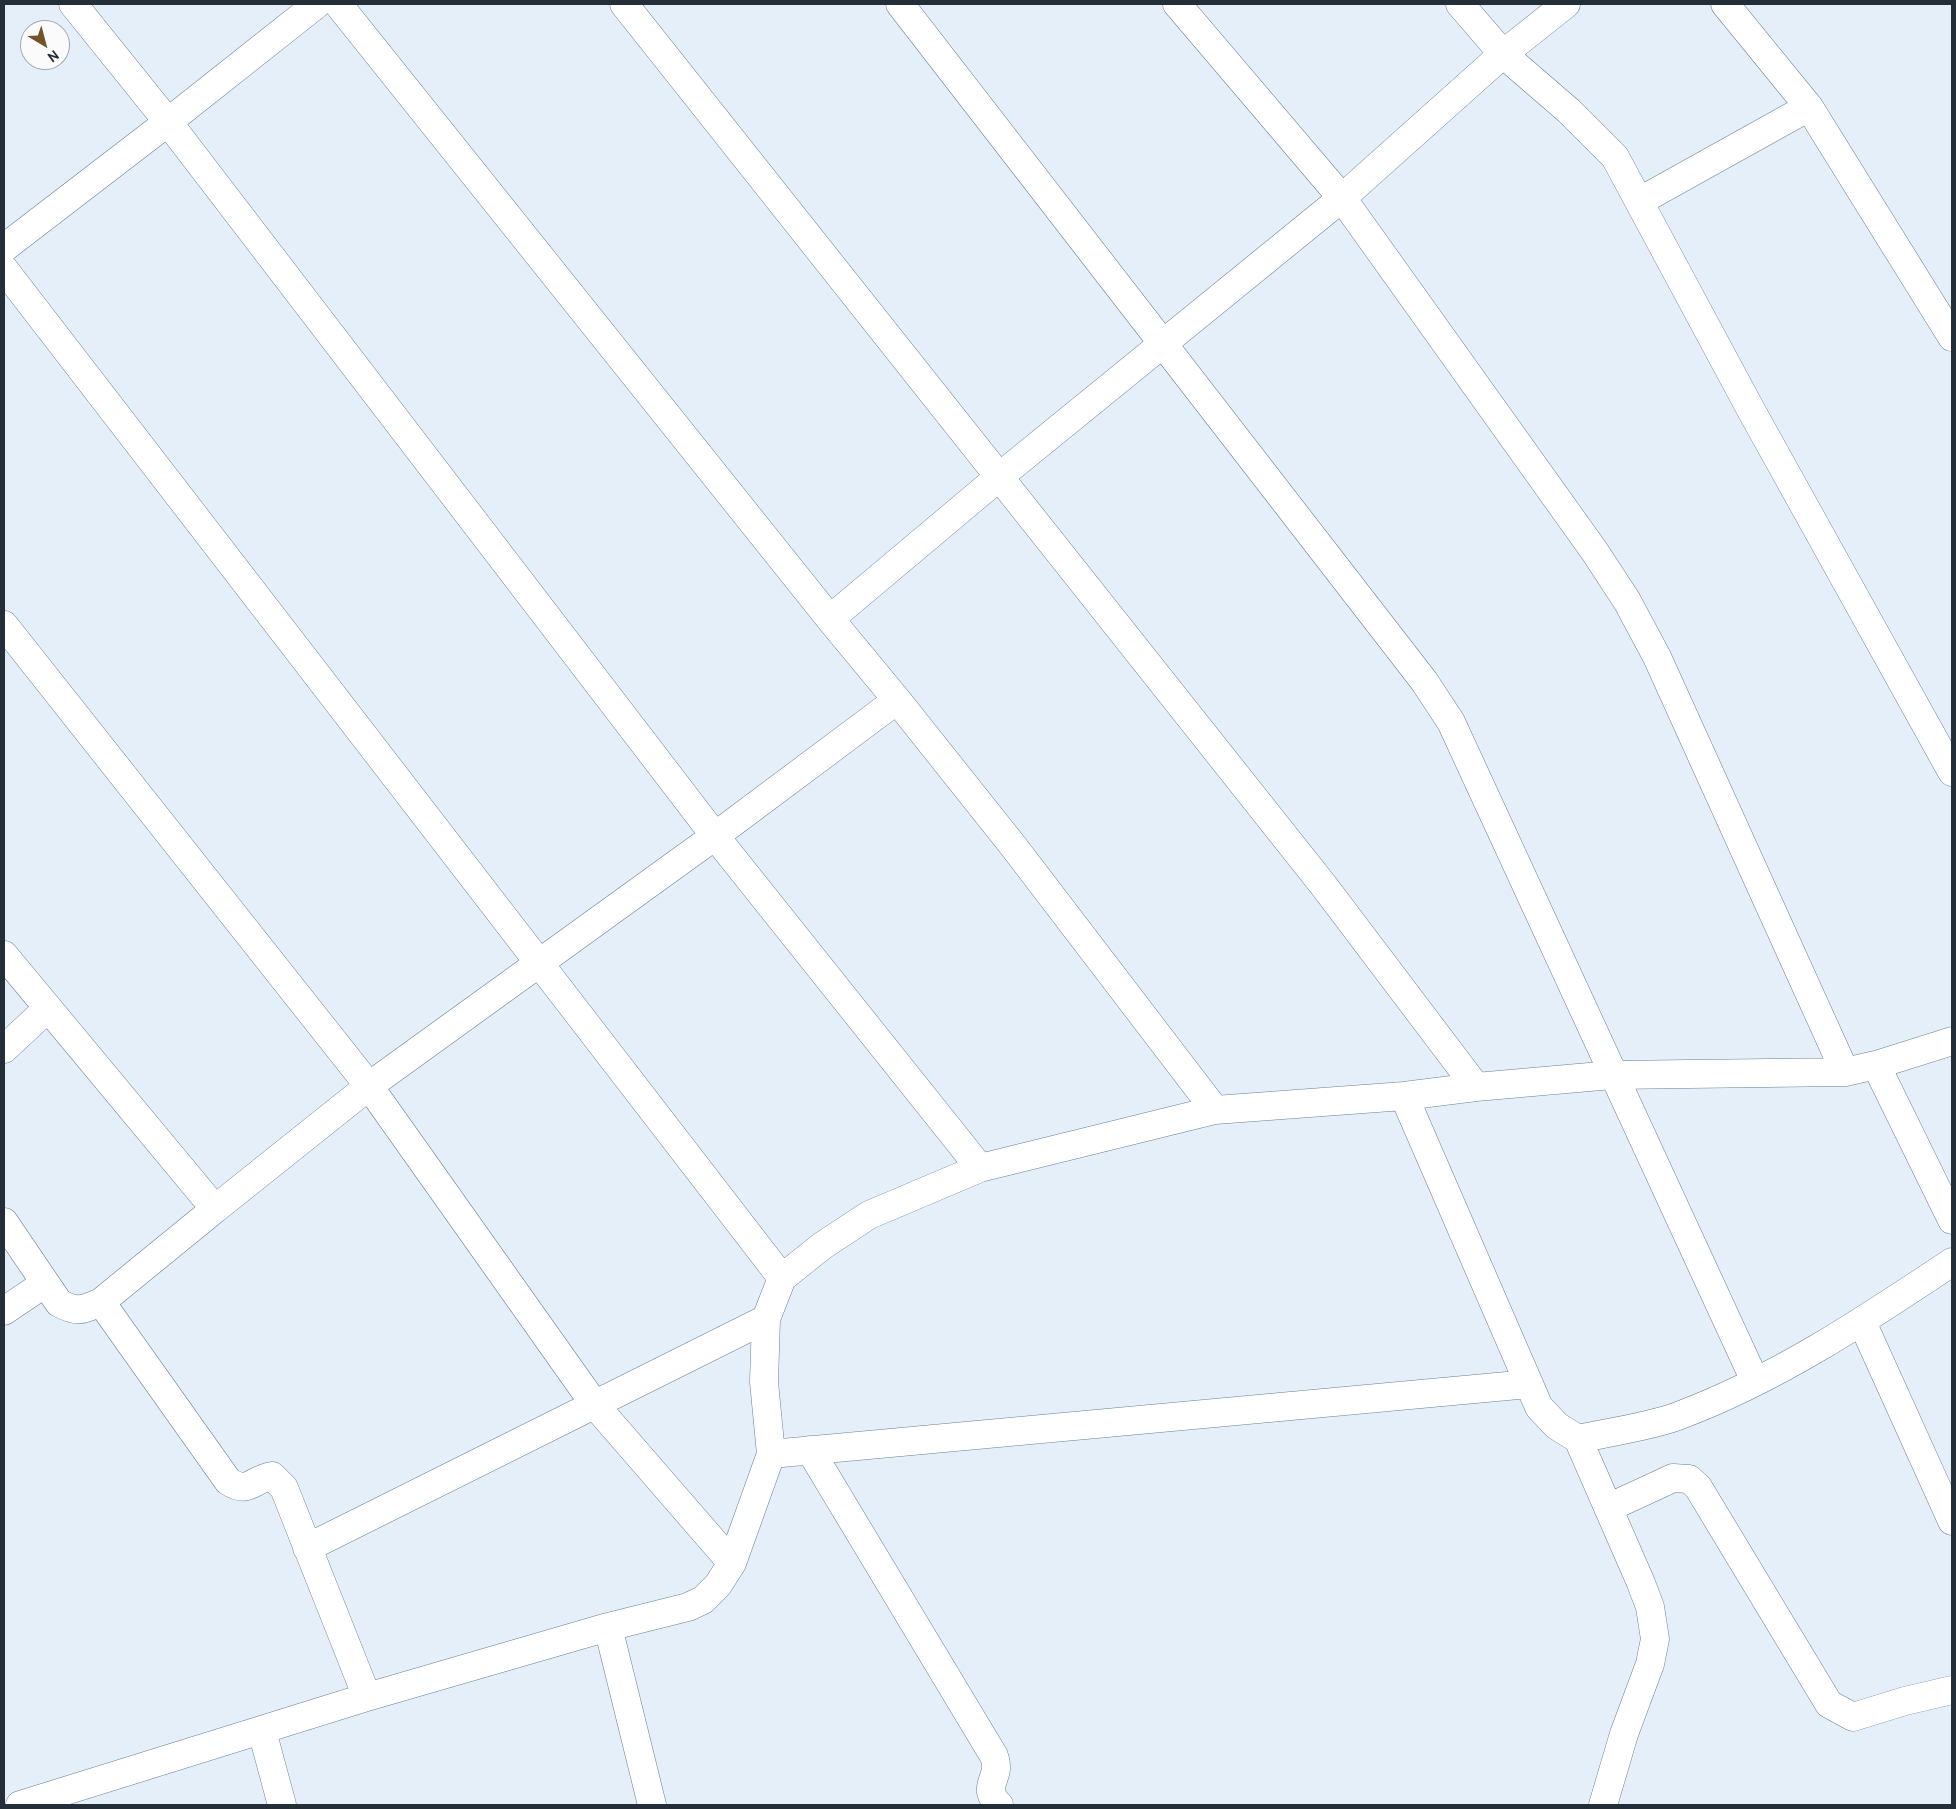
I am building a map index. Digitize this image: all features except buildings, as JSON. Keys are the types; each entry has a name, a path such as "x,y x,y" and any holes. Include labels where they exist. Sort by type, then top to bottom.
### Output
{"street":[{"path":"74,4 168,122 715,836 980,1168"},
{"path":"4,248 317,4"},
{"path":"338,4 830,619 897,700 1014,848 1215,1110"},
{"path":"624,4 1324,886 1476,1087"},
{"path":"900,4 1424,680 1451,722 1612,1075 1755,1381"},
{"path":"1177,4 1342,198 1595,552 1626,601 1657,657 1845,1072"},
{"path":"1460,4 1503,54 1569,110 1615,158 1952,772"},
{"path":"830,619 999,476 1342,198 1503,54 1566,4"},
{"path":"1725,4 1809,107 1952,337"},
{"path":"1640,201 1809,107"},
{"path":"4,269 782,1278"},
{"path":"4,625 369,1086 594,1405 732,1563"},
{"path":"4,1222 58,1303 73,1310 83,1310 101,1302 369,1086 715,836 897,700"},
{"path":"4,955 215,1209"},
{"path":"4,1049 47,1009"},
{"path":"20,1805 367,1697 608,1627 688,1607 703,1600 718,1585 732,1563 771,1454 764,1382 766,1319 782,1278 822,1246 869,1215 980,1168 1215,1110 1404,1096 1476,1087 1612,1075 1845,1072 1876,1065 1952,1040"},
{"path":"1876,1065 1952,1220"},
{"path":"1404,1096 1539,1407 1557,1426 1578,1439 1642,1583 1650,1607 1655,1639 1650,1664 1624,1734 1603,1805"},
{"path":"1578,1439 1676,1416 1788,1366 1862,1322 1952,1262"},
{"path":"4,1311 44,1284"},
{"path":"101,1302 228,1481 237,1487 248,1487 272,1476 284,1488 367,1697"},
{"path":"307,1548 766,1319"},
{"path":"1862,1322 1952,1521"},
{"path":"771,1454 1529,1384"},
{"path":"810,1450 994,1756 997,1771 990,1786 990,1794 999,1805"},
{"path":"1608,1508 1672,1478 1689,1479 1698,1487 1829,1704 1841,1712 1853,1717 1905,1701 1952,1690"},
{"path":"608,1627 652,1805"},
{"path":"262,1731 282,1805"}]}
